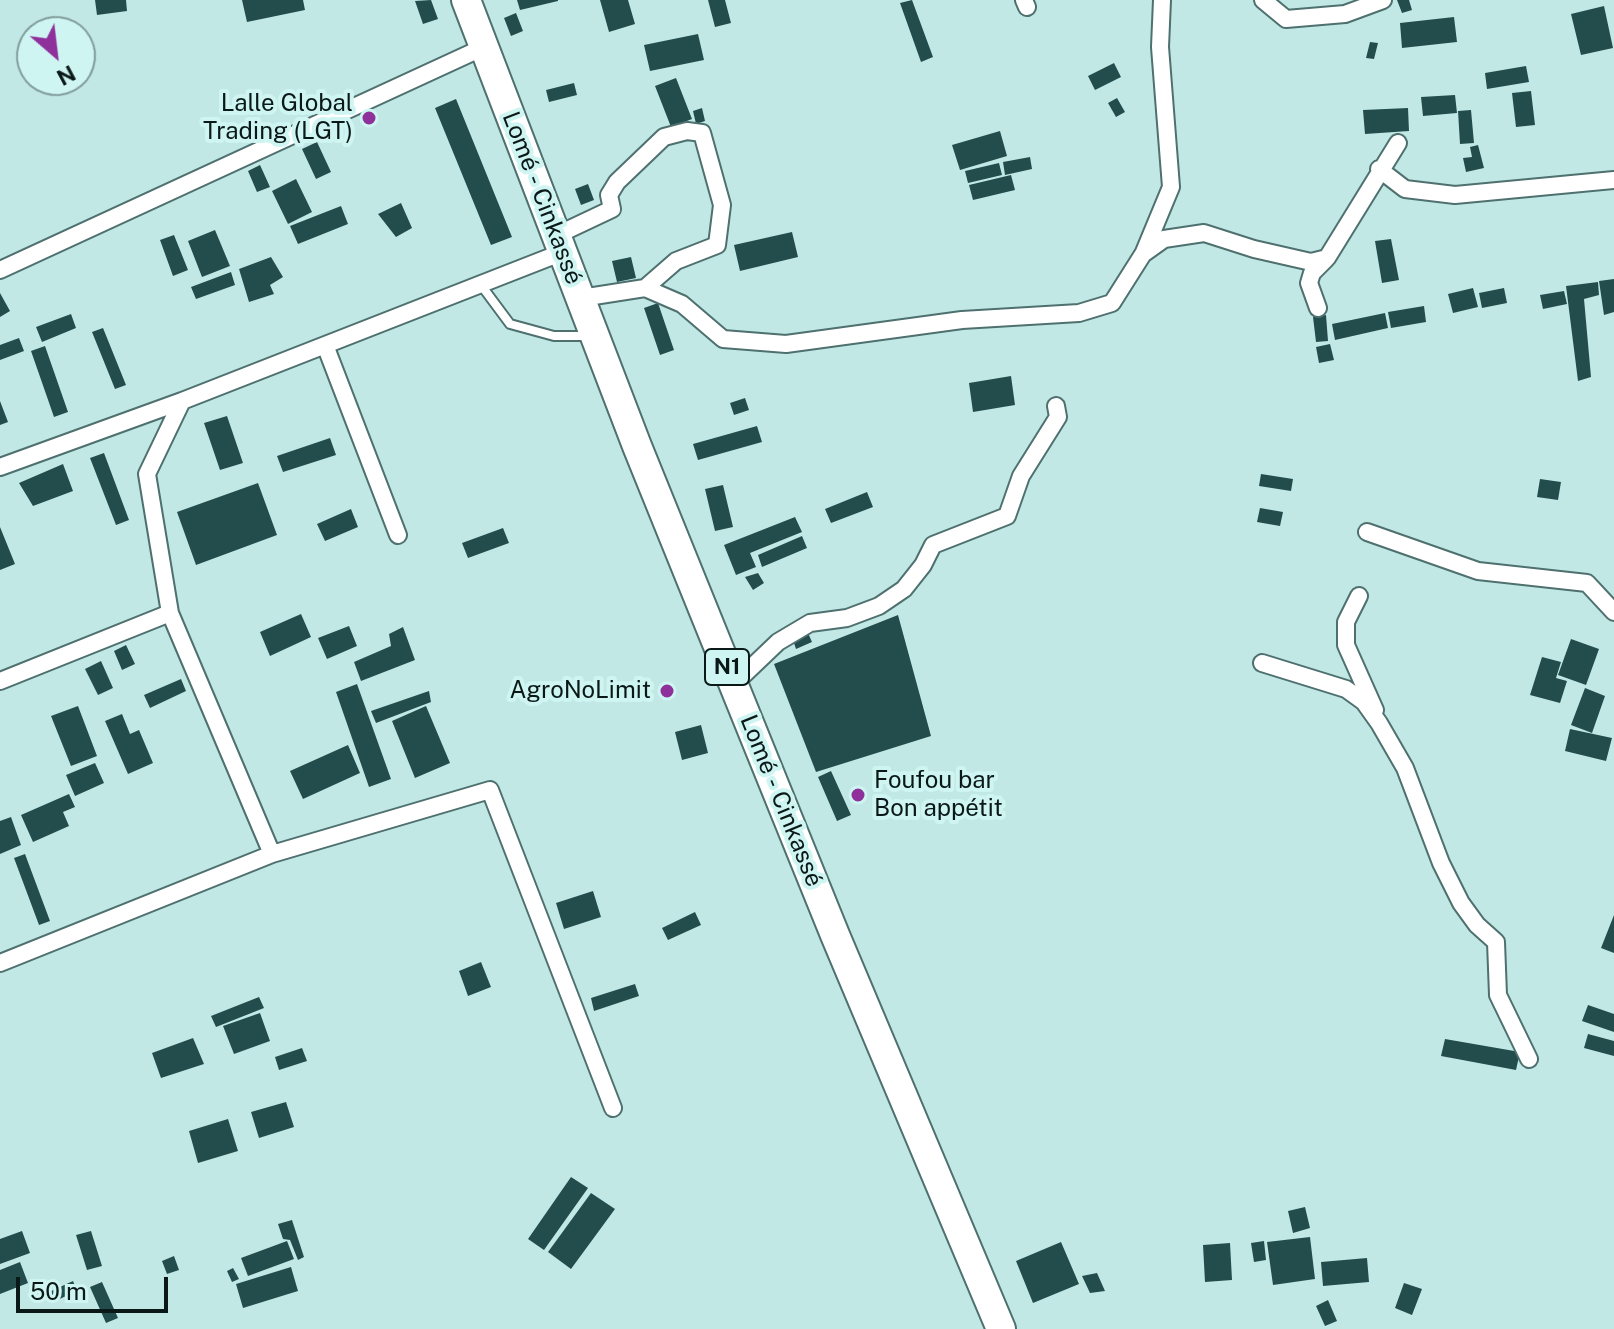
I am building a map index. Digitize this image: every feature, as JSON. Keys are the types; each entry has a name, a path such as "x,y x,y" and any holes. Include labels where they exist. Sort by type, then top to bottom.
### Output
{"highway":[{"name":"Lomé - Cinkassé","path":"466,0 595,336 734,684 1001,1329"}],"street":[{"path":"645,288 682,304 723,339 786,344 948,321 1079,313 1112,303 1143,254 1171,187 1161,75 1162,0"},
{"path":"1263,0 1286,19 1345,14 1383,0"},
{"path":"0,270 484,47"},
{"path":"0,467 182,401 481,284 560,243 612,209 609,195 617,182 664,137 687,131 702,133 722,205 717,245 676,261 645,288 581,298"},
{"path":"1309,283 1312,273 1348,229 1379,169 1398,143"},
{"path":"1379,169 1405,189 1455,195 1614,180"},
{"path":"1143,254 1164,239 1204,233 1311,262 1327,258"},
{"path":"1284,256 1309,283 1318,308"},
{"path":"325,345 398,535"},
{"path":"182,401 147,474 170,613 272,854"},
{"path":"734,684 778,642 810,623 847,618 879,606 904,589 923,565 933,545 1007,516 1021,476 1058,417 1056,406"},
{"path":"1367,532 1478,571 1587,583 1614,612"},
{"path":"1359,596 1346,622 1346,645 1379,723"},
{"path":"0,681 170,613"},
{"path":"1262,663 1346,689 1364,702 1379,723 1405,768 1441,863 1461,903 1477,925 1496,942 1498,995 1529,1059"},
{"path":"0,963 272,854 490,790 613,1108"}],"lane":[{"path":"481,284 510,324 554,336 595,336"}],"building":[{"path":"95,0 126,0 127,11 97,15"},
{"path":"242,0 303,0 305,10 247,22"},
{"path":"431,0 438,19 423,24 415,1"},
{"path":"517,0 558,0 558,1 520,10"},
{"path":"600,0 628,0 635,24 609,32"},
{"path":"708,0 725,0 731,23 715,27"},
{"path":"912,0 933,57 921,62 900,3"},
{"path":"1397,0 1409,0 1412,10 1402,13"},
{"path":"1604,6 1613,48 1581,55 1571,14"},
{"path":"516,13 523,31 511,36 504,18"},
{"path":"1454,17 1457,42 1402,48 1400,23"},
{"path":"698,34 704,60 650,71 644,45"},
{"path":"1370,42 1378,43 1374,59 1366,58"},
{"path":"1114,63 1121,77 1095,90 1088,76"},
{"path":"1526,66 1529,82 1487,89 1485,73"},
{"path":"676,78 692,119 671,127 655,86"},
{"path":"574,83 577,95 549,102 546,90"},
{"path":"1531,91 1535,125 1516,127 1512,93"},
{"path":"1455,95 1457,113 1423,116 1421,97"},
{"path":"1117,98 1125,112 1116,117 1108,103"},
{"path":"456,99 512,237 491,245 435,108"},
{"path":"702,108 705,121 696,124 693,111"},
{"path":"1408,108 1409,131 1365,134 1363,110"},
{"path":"1471,110 1474,143 1460,144 1458,111"},
{"path":"1000,131 1007,156 960,170 952,145"},
{"path":"317,142 331,172 316,179 302,149"},
{"path":"1478,145 1484,168 1466,172 1463,158 1472,157 1470,147"},
{"path":"1030,157 1032,169 1005,175 1003,162"},
{"path":"999,163 1002,175 968,183 965,171"},
{"path":"260,165 270,187 257,192 248,171"},
{"path":"1011,175 1015,190 973,200 969,185"},
{"path":"296,179 312,212 288,224 272,191"},
{"path":"588,184 594,200 581,205 575,189"},
{"path":"401,203 412,228 396,237 378,214"},
{"path":"341,206 348,224 298,244 290,226"},
{"path":"215,230 230,266 202,277 188,241"},
{"path":"792,232 798,257 740,271 734,245"},
{"path":"174,235 188,270 173,276 160,240"},
{"path":"1391,239 1399,280 1382,283 1375,241"},
{"path":"271,257 283,277 270,285 274,294 249,302 239,269"},
{"path":"631,257 636,278 617,282 612,261"},
{"path":"231,272 235,285 196,299 191,287"},
{"path":"1614,279 1614,312 1604,315 1599,281"},
{"path":"1598,282 1599,295 1584,299 1591,377 1578,381 1566,286"},
{"path":"1473,288 1478,307 1453,313 1448,294"},
{"path":"1504,288 1507,303 1482,308 1479,293"},
{"path":"1564,291 1567,304 1543,309 1540,295"},
{"path":"0,293 10,311 0,317"},
{"path":"658,303 674,350 660,355 644,308"},
{"path":"1424,306 1426,322 1391,328 1388,312"},
{"path":"1385,313 1388,328 1335,340 1332,324"},
{"path":"71,314 76,328 42,342 36,327"},
{"path":"1326,315 1328,341 1316,342 1313,317"},
{"path":"103,328 126,385 115,389 92,332"},
{"path":"19,338 24,351 0,360 0,345"},
{"path":"1330,344 1334,360 1319,363 1316,347"},
{"path":"45,346 68,412 54,417 31,351"},
{"path":"1011,376 1015,405 973,412 969,383"},
{"path":"745,398 749,410 734,415 730,403"},
{"path":"0,401 8,422 0,425"},
{"path":"227,416 243,463 220,470 204,423"},
{"path":"757,426 762,442 698,460 693,444"},
{"path":"330,438 336,455 283,472 277,456"},
{"path":"104,453 129,520 116,525 90,458"},
{"path":"63,464 73,491 33,506 19,483"},
{"path":"1261,474 1293,479 1291,491 1259,486"},
{"path":"1540,479 1561,482 1558,500 1537,497"},
{"path":"258,483 277,535 196,565 177,512"},
{"path":"723,485 733,527 715,531 705,489"},
{"path":"867,492 873,507 831,523 825,509"},
{"path":"1260,508 1283,512 1280,526 1257,522"},
{"path":"351,509 358,527 325,541 317,524"},
{"path":"795,517 802,532 750,553 756,567 736,575 724,545"},
{"path":"0,527 15,564 0,570"},
{"path":"503,528 509,543 468,558 462,543"},
{"path":"802,536 807,548 762,567 758,555"},
{"path":"758,573 764,583 753,590 745,577"},
{"path":"301,614 311,637 270,656 260,632"},
{"path":"898,615 931,736 816,772 774,664"},
{"path":"349,626 357,646 327,659 318,638"},
{"path":"403,627 415,660 361,681 354,662 391,646 389,634"},
{"path":"808,633 812,642 796,649 793,640"},
{"path":"1571,639 1599,649 1586,685 1558,675"},
{"path":"126,645 135,664 122,670 114,651"},
{"path":"1542,657 1561,662 1556,678 1567,681 1560,703 1530,695"},
{"path":"101,661 113,688 98,695 85,669"},
{"path":"181,679 186,691 150,708 144,695"},
{"path":"357,684 391,779 369,787 336,692"},
{"path":"1585,688 1605,696 1592,733 1571,725"},
{"path":"429,691 431,702 376,723 371,711"},
{"path":"78,706 97,756 71,766 51,716"},
{"path":"426,706 450,763 415,778 392,721"},
{"path":"122,714 130,734 139,730 153,763 128,774 105,721"},
{"path":"701,725 708,753 682,760 675,732"},
{"path":"1570,729 1612,738 1606,761 1565,751"},
{"path":"348,745 360,773 303,799 290,771"},
{"path":"95,763 104,783 75,796 66,775"},
{"path":"831,771 851,815 837,821 818,777"},
{"path":"69,794 75,807 63,812 69,826 33,842 21,815"},
{"path":"11,817 21,845 0,854 0,821"},
{"path":"25,854 50,921 39,925 14,858"},
{"path":"593,891 601,917 564,929 556,903"},
{"path":"695,912 701,925 668,940 662,928"},
{"path":"1614,915 1614,953 1601,948"},
{"path":"481,962 491,987 468,996 459,971"},
{"path":"635,984 639,996 594,1011 591,998"},
{"path":"259,997 264,1008 216,1027 211,1016"},
{"path":"1588,1005 1614,1014 1614,1032 1582,1021"},
{"path":"260,1013 270,1041 234,1054 223,1026"},
{"path":"1588,1034 1614,1041 1614,1056 1584,1048"},
{"path":"193,1038 204,1064 161,1078 152,1053"},
{"path":"1445,1039 1520,1052 1516,1070 1441,1056"},
{"path":"302,1048 307,1061 279,1070 275,1057"},
{"path":"286,1102 294,1127 259,1138 251,1112"},
{"path":"228,1119 238,1151 198,1163 189,1131"},
{"path":"571,1177 588,1188 544,1250 528,1239"},
{"path":"591,1193 615,1209 571,1269 548,1252"},
{"path":"1305,1207 1310,1228 1293,1233 1288,1211"},
{"path":"292,1220 304,1257 298,1260 290,1240 283,1239 278,1224"},
{"path":"22,1231 30,1253 0,1264 0,1239"},
{"path":"91,1231 102,1266 87,1270 76,1235"},
{"path":"1310,1237 1315,1279 1273,1285 1267,1242"},
{"path":"287,1241 294,1259 248,1276 241,1258"},
{"path":"1264,1241 1266,1260 1254,1262 1251,1243"},
{"path":"1061,1242 1079,1284 1033,1303 1016,1261"},
{"path":"1230,1243 1232,1280 1205,1282 1203,1245"},
{"path":"174,1256 179,1270 167,1274 162,1261"},
{"path":"1367,1258 1369,1282 1323,1286 1321,1262"},
{"path":"20,1262 28,1283 0,1294 0,1270"},
{"path":"291,1267 298,1291 243,1308 236,1284"},
{"path":"233,1268 239,1279 232,1282 227,1271"},
{"path":"1097,1273 1105,1291 1090,1293 1082,1276"},
{"path":"73,1281 77,1291 53,1302 49,1292"},
{"path":"102,1282 118,1318 106,1323 90,1287"},
{"path":"1404,1283 1422,1289 1412,1315 1395,1308"},
{"path":"1328,1300 1337,1321 1325,1326 1316,1306"}],"place":[{"name":"Lalle Global Trading (LGT)","path":"369,118"},
{"name":"AgroNoLimit","path":"667,691"},
{"name":"Foufou bar Bon appétit","path":"858,795"}]}
